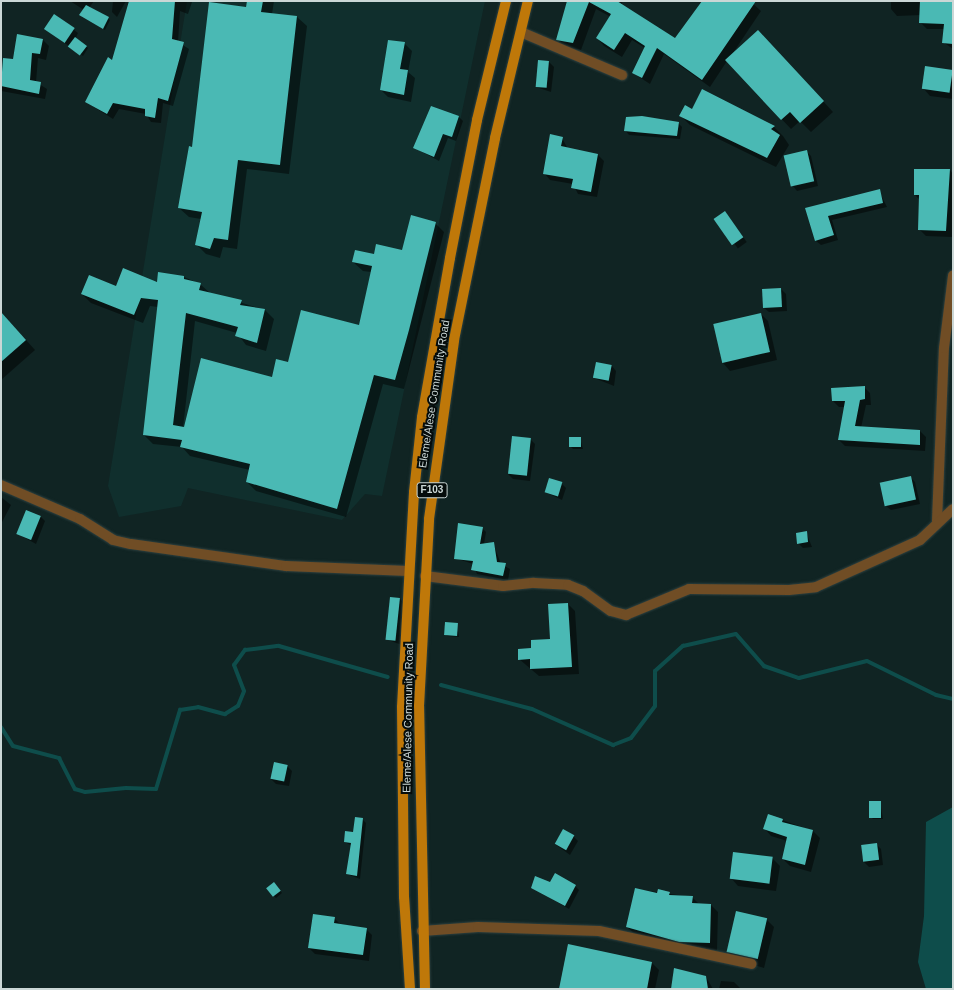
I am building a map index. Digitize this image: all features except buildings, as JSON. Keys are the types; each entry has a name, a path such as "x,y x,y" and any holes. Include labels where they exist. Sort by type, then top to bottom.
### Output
{"main road":[{"name":"Eleme/Alese Community Road","path":"410,989 404,897 402,707 408,571 422,417 434,344 477,120 506,1"},
{"name":"Eleme/Alese Community Road","path":"425,989 422,931 419,706 425,576 440,426 454,340 493,146 528,1"}],"street":[{"path":"520,32 622,75"},
{"path":"937,521 944,348 953,276"},
{"path":"1,485 80,519 113,540 131,544 286,566 408,571"},
{"path":"425,576 503,586 534,583 568,585 612,611 626,615 688,589 790,590 816,587 920,540 937,521 953,509"},
{"path":"422,931 478,927 599,931 751,964"}],"shaded area":[{"path":"187,1 485,1 382,496 365,494 342,520 188,488 181,506 119,517 108,486"},
{"path":"953,807 953,989 926,989 918,962 924,916 926,822"}],"waterway":[{"path":"441,685 532,709 613,745 631,738 655,706 655,671 683,646 736,634 764,666 799,678 867,661 936,695 953,699"},
{"path":"1,727 13,746 59,758 75,789 85,792 126,788 156,789 180,710 198,707 225,714 238,706 244,691 234,665 245,650 279,646 388,677"}]}
